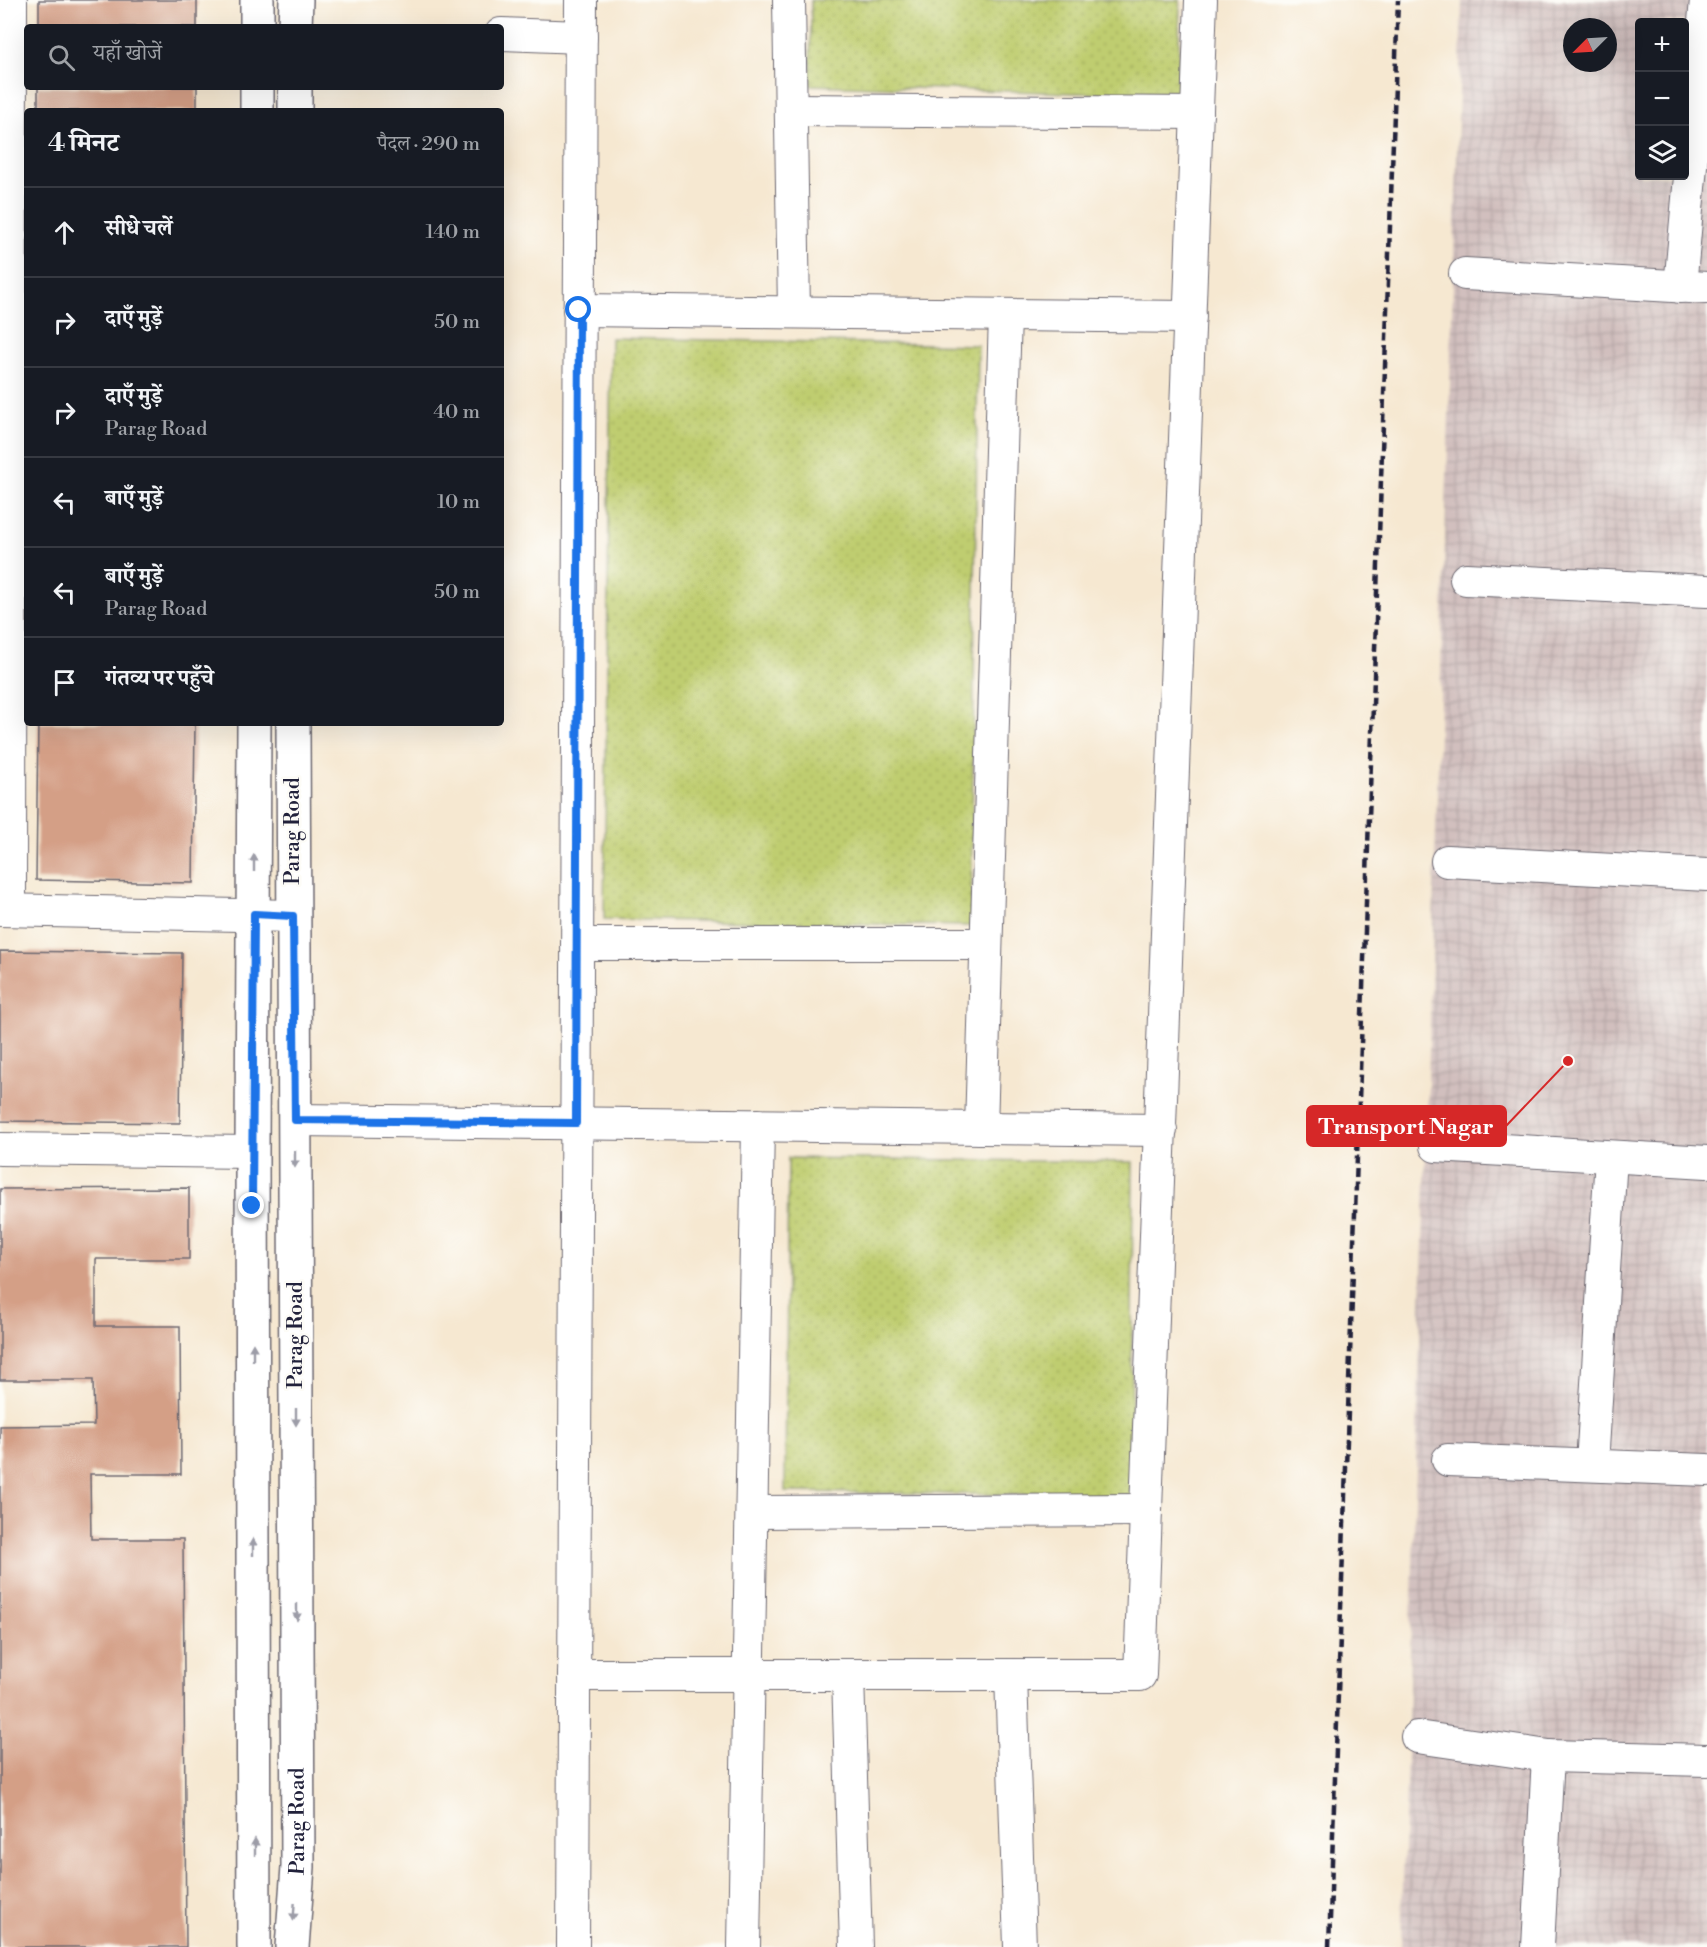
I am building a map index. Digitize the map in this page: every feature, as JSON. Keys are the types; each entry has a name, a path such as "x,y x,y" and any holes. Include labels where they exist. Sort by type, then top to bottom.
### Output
{"street":[{"path":"11,0 5,123 19,376 5,677 5,910 293,916"},
{"path":"257,0 257,24"},
{"path":"296,0 296,24"},
{"path":"573,1947 581,0"},
{"path":"789,0 794,312"},
{"path":"574,1675 1140,1675 1201,0"},
{"path":"1465,274 1694,288 1706,0"},
{"path":"504,34 581,37"},
{"path":"257,90 257,108"},
{"path":"295,90 295,108"},
{"path":"791,110 1197,113"},
{"path":"579,310 1190,317"},
{"path":"981,1128 1005,315"},
{"path":"1466,579 1707,591"},
{"name":"Parag Road","path":"254,726 252,1152 254,1947"},
{"name":"Parag Road","path":"292,1947 298,1866 293,726"},
{"path":"1447,861 1707,875"},
{"path":"577,944 986,944"},
{"path":"295,1120 1161,1130"},
{"path":"744,1947 758,1125"},
{"path":"1436,1146 1707,1162"},
{"path":"0,1149 252,1152"},
{"path":"1592,1465 1611,1157"},
{"path":"1448,1460 1707,1470"},
{"path":"752,1512 1146,1510"},
{"path":"848,1675 856,1947"},
{"path":"1011,1676 1020,1947"},
{"path":"1417,1737 1548,1756 1707,1760"},
{"path":"1538,1947 1548,1756"}],"shaded area":[{"path":"1462,0 1707,0 1707,1947 1401,1947"}],"green space":[{"path":"811,0 1180,0 1178,96 810,85"},
{"path":"611,338 978,345 971,926 604,919"},
{"path":"788,1158 1133,1162 1131,1496 785,1492"}],"building":[{"path":"39,0 197,0 197,24 39,24"},
{"path":"38,90 197,90 197,108 38,108"},
{"path":"38,726 195,726 193,883 36,880"},
{"path":"0,951 182,953 180,1123 0,1121"},
{"path":"189,1188 189,1259 96,1259 96,1326 180,1326 181,1474 90,1474 91,1539 183,1539 186,1947 0,1947 0,1426 94,1425 93,1380 0,1380 0,1189"}],"railway":[{"path":"1329,1947 1398,0"}],"place":[{"name":"Transport Nagar","path":"1568,1061"}],"route":[{"path":"252,1206 254,914 293,916 295,1120 576,1123 579,310"}]}
